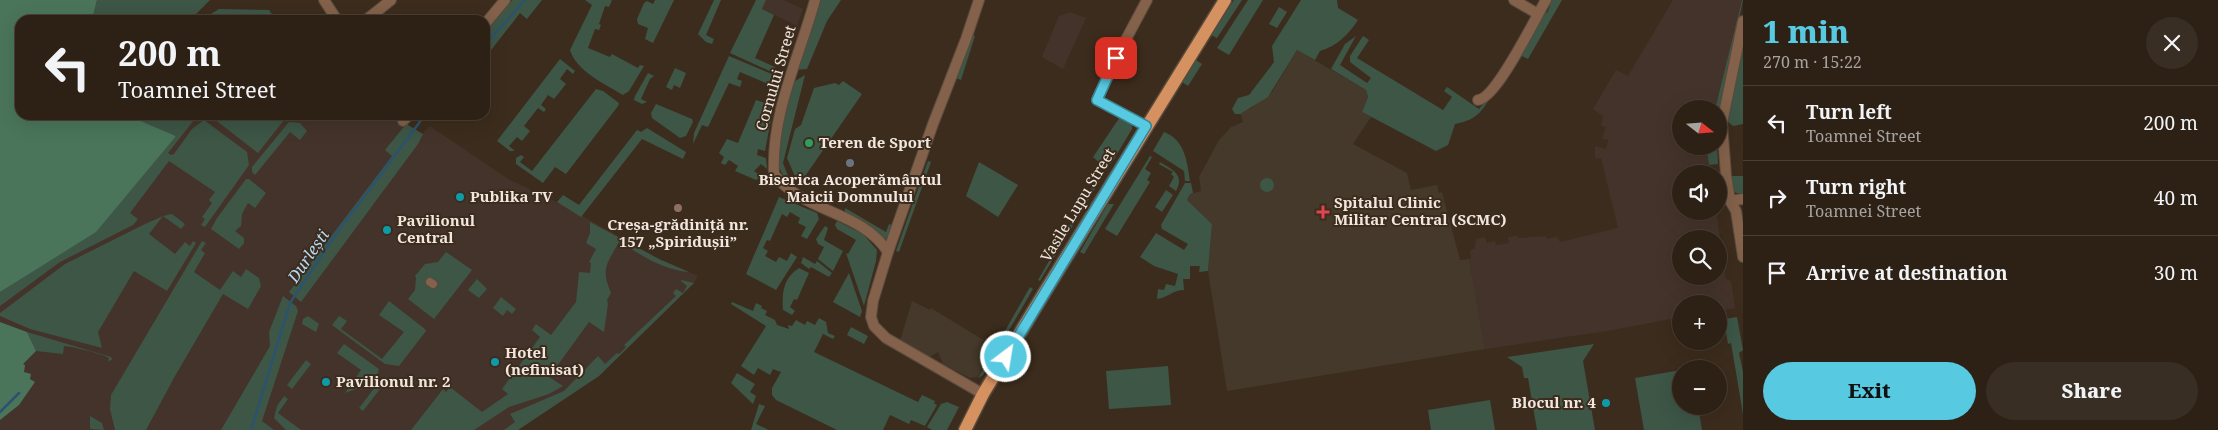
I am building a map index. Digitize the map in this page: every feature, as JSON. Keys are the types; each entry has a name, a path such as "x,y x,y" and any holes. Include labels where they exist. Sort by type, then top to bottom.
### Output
{"main road":[{"name":"Vasile Lupu Street","path":"965,430 984,394 1146,126 1225,0"}],"street":[{"path":"324,0 334,15"},
{"path":"372,15 391,0"},
{"path":"490,18 505,0"},
{"name":"Cornului Street","path":"815,0 781,109 774,140 774,174 790,192 868,230 882,243 888,252"},
{"path":"979,0 888,252 871,310 871,317 877,332 984,394"},
{"path":"1146,126 1097,100 1116,58 1147,0"},
{"path":"1514,0 1538,14"},
{"path":"1478,100 1483,99 1499,80 1531,29 1546,0"},
{"path":"1743,21 1722,123 1730,201 1736,211 1743,257"},
{"path":"1730,201 1743,199"}],"shaded area":[{"path":"766,0 784,0 803,9 797,26 762,9"},
{"path":"1673,0 1742,0 1717,100 1672,100 1672,155 1707,155 1709,165 1672,165 1672,220 1717,220 1719,230 1672,230 1672,285 1727,285 1727,279 1731,281 1735,308 1727,310 1727,295 1672,295 1672,319 1613,330 1485,349 1469,259 1471,259 1470,250 1475,248 1476,239 1485,237 1487,243 1495,241 1496,245 1509,243 1508,237 1546,236 1547,239 1558,238 1560,242 1618,228 1601,158 1596,159 1595,156 1595,146 1606,149 1608,140 1602,139 1606,127 1601,126 1603,116 1593,109 1616,70 1628,76"},
{"path":"1070,12 1086,18 1063,69 1042,57 1059,16"},
{"name":"Spitalul Clinic Militar Central (SCMC)","path":"1297,50 1366,90 1368,97 1362,112 1371,117 1353,144 1407,173 1411,190 1437,185 1439,193 1442,192 1460,260 1469,259 1485,349 1227,391 1208,271 1212,224 1187,200 1190,194 1201,191 1199,177 1219,140 1231,127 1243,122 1240,113 1251,108 1272,92"},
{"path":"139,120 401,120 422,134 430,126 508,179 563,205 659,259 698,276 694,283 599,376 518,430 0,430 0,395 27,332 0,322 0,292 32,271 176,136"},
{"path":"912,301 930,310 931,308 995,347 977,377 970,378 943,364 938,352 930,357 900,341"}],"green space":[{"path":"0,0 97,0 93,15 15,15 15,120 139,120 176,136 96,232 0,292"},
{"path":"97,0 210,0 195,15 93,15"},
{"path":"512,0 542,0 527,19 520,13 490,52 490,27"},
{"path":"585,0 612,0 609,7 605,6 599,30 595,29 588,48 610,57 612,54 638,68 640,65 644,66 629,91 623,95 585,71 573,58 570,50 592,5"},
{"path":"655,0 674,0 653,43 645,39 648,28 638,24 637,19 644,3 647,1 653,4"},
{"path":"714,0 721,0 706,35 714,39 712,44 706,42 698,34"},
{"path":"756,0 766,0 762,9 774,15 755,58 775,67 774,73 730,53"},
{"path":"821,0 841,0 827,21 807,69 795,70"},
{"path":"1234,0 1242,0 1217,38 1211,35"},
{"path":"1248,0 1263,0 1229,55 1217,48"},
{"path":"1301,0 1337,0 1338,8 1358,20 1342,39 1320,51 1315,60 1297,50 1268,97 1240,114 1235,114 1232,109 1238,98 1249,95 1274,62 1272,46"},
{"path":"1551,0 1562,0 1528,59 1522,56 1501,89 1544,11 1547,13"},
{"path":"1742,0 1743,0 1721,100 1717,100"},
{"path":"1279,7 1287,12 1277,28 1269,24"},
{"path":"219,9 269,10 272,15 209,15"},
{"path":"972,35 975,36 961,80 956,78"},
{"path":"1356,36 1340,65 1367,83 1371,78 1350,62 1350,56 1363,36 1369,40 1357,58 1443,110 1452,97 1444,91 1447,87 1479,109 1495,90 1480,113 1455,124 1448,145 1436,151 1362,112 1368,97 1366,90 1331,69 1345,44"},
{"path":"1743,39 1743,124 1733,126 1728,122 1728,110"},
{"path":"729,56 774,76 772,76 768,84 740,72 737,79 742,81 740,87 729,83 708,127 702,125 693,144 694,133"},
{"path":"560,59 575,71 573,74 567,69 560,79 566,84 554,99 548,95 541,105 546,109 544,112 538,108 524,126 530,131 522,141 517,137 509,146 515,151 510,151 497,141"},
{"path":"1196,60 1202,64 1188,86 1182,82"},
{"path":"675,68 686,73 680,88 674,85 672,90 666,87"},
{"path":"648,73 654,76 650,79 641,99 647,102 642,104 634,100"},
{"path":"805,75 783,163 790,181 787,182 777,164 776,150 792,83"},
{"name":"Teren de Sport","path":"843,81 862,94 801,182 797,181 787,158 795,129 801,125 814,88 835,83 839,85"},
{"path":"596,89 603,91 619,103 618,106 566,174 555,167 543,183 516,164 516,158 521,155 524,157 520,162 532,171"},
{"path":"756,100 769,104 773,109 765,151 758,149 757,155 766,158 767,169 761,164 754,171 761,176 756,180 735,171 738,166 729,160 725,165 721,163 724,157 719,153 727,139 738,143"},
{"path":"656,104 692,119 693,122 686,136 680,138 652,118 651,113"},
{"path":"1120,117 1132,124 1132,129 1111,164 1101,164 1093,157"},
{"path":"139,120 194,120 168,153 171,155 174,154 192,129 204,120 247,152 249,165 205,227 201,225 205,219 202,217 212,203 209,200 215,192 169,161 130,213 138,219 133,225 60,262 0,306 0,292 32,271 176,136"},
{"path":"215,120 284,120 258,153"},
{"path":"289,122 300,123 307,131 300,140 290,132 255,175 252,172 252,167"},
{"path":"406,124 423,134 418,144 301,302 289,292 392,156 385,150"},
{"path":"647,128 686,152 683,159 642,139 581,217 557,202 563,195 579,205 637,130 641,132"},
{"path":"1164,132 1181,146 1186,159 1190,181 1185,181 1184,171 1153,151"},
{"path":"1707,155 1718,155 1718,164 1709,165"},
{"path":"1150,156 1152,157 1145,169 1151,173 1147,180 1150,182 1117,236 1105,229"},
{"path":"928,161 931,162 899,252 896,251"},
{"path":"979,162 1018,185 998,217 966,196"},
{"path":"1160,162 1173,170 1178,177 1179,181 1176,191 1169,186 1174,177 1171,174 1173,172 1159,164"},
{"path":"1099,175 1102,177 1040,281 1038,280"},
{"path":"1729,176 1743,176 1743,194 1732,190"},
{"path":"1264,178 1270,178 1274,185 1270,192 1264,192 1260,188 1260,182"},
{"path":"246,179 249,179 266,193 255,208 248,203 242,214 241,226 235,231 244,238 244,243 239,249 211,229"},
{"path":"1185,183 1191,183 1193,193 1190,194 1187,200 1212,224 1208,271 1199,272 1200,266 1190,266 1190,279 1183,279 1184,290 1157,299 1158,289 1164,290 1166,284 1175,286 1178,274 1154,266 1140,257 1156,233 1184,250 1188,244 1162,229 1161,225"},
{"path":"1166,190 1173,195 1162,212 1155,207"},
{"path":"779,197 817,213 819,219 807,239 801,236 806,227 798,223 800,218 790,212 787,217 782,214 770,241 767,240 763,248 768,251 765,256 776,262 779,257 787,261 791,253 797,257 776,290 746,274"},
{"path":"1108,204 1114,204 1084,254 1080,252"},
{"path":"845,208 886,232 889,224 894,226 888,238 885,239 864,221 845,212"},
{"path":"172,214 185,224 181,229 163,216"},
{"path":"163,216 149,234 175,254 185,242 190,246 193,241 196,243 167,291 134,271 98,332 102,348 30,329 0,316 0,313 65,264"},
{"path":"837,221 863,234 877,250 876,261 864,306 846,253 848,254 856,240 837,229 835,225"},
{"path":"590,222 659,259 689,272 661,265 619,242 606,267 606,278 611,293 607,300 604,332 589,322 549,377 563,386 549,394 509,407 474,430 411,430 443,389 446,392 450,387 482,412 508,394 502,389 540,337 532,330 536,324 551,335 576,302 579,272 590,273 591,263 589,262 596,249 586,243 590,233"},
{"path":"825,226 828,228 824,240 843,251 833,271 818,259 824,247 818,244 816,239"},
{"path":"202,241 206,243 201,250 205,253 194,272 220,290 233,271 241,277 246,269 259,278 261,286 248,309 223,294 146,430 115,430 110,409 111,395"},
{"path":"446,252 472,270 434,319 408,299 415,290 415,276 425,264 438,262"},
{"path":"803,257 815,264 817,261 832,273 829,277 811,267 809,269 801,263"},
{"path":"799,268 809,273 797,300 794,299 790,307 795,311 792,315 783,310 783,292 790,276"},
{"path":"849,273 862,311 860,317 833,302"},
{"path":"477,279 487,289 479,298 468,290"},
{"path":"681,280 694,283 599,376 518,430 504,430 515,422 510,414 564,391 598,356 605,364 617,353 619,354 626,347 624,345 676,296 673,293 676,289 683,293 687,286"},
{"path":"1030,287 1033,289 983,375 978,378"},
{"path":"283,296 296,306 298,311 262,421 274,430 221,430 270,346 269,332"},
{"path":"501,297 516,309 512,314 507,310 503,316 493,308"},
{"path":"389,301 426,331 399,366 385,364 332,325 339,316 347,321 341,329 382,359 404,332 379,315"},
{"path":"732,302 753,311 756,303 767,311 765,315 775,320 777,325 789,329 788,325 792,326 796,320 805,325 807,321 815,325 819,318 826,322 828,333 835,336 833,339 823,334 814,352 918,402 922,395 935,401 934,403 937,405 925,426 911,420 909,424 890,415 883,430 837,430 776,400 772,395 772,388 781,372 773,369 770,375 758,368 754,375 741,366 766,326 731,304"},
{"path":"308,316 319,324 316,332 302,324 303,319"},
{"path":"1737,317 1743,350 1739,353 1743,372 1743,414 1731,343 1728,344 1727,319"},
{"path":"0,322 27,332 36,351 23,364 25,365 24,372 31,374 30,379 35,382 19,405 0,420"},
{"path":"851,327 868,336 864,344 847,335"},
{"path":"27,332 111,357 112,360 108,361 109,358 93,352 64,346 63,354 36,351"},
{"path":"344,344 379,369 378,373 356,389 345,393 361,370 337,353"},
{"path":"1594,344 1583,361 1595,430 1537,430 1528,378 1524,378 1522,367 1507,357"},
{"path":"306,360 311,364 292,389 287,385"},
{"path":"1168,366 1171,405 1109,409 1106,371"},
{"path":"1672,372 1672,415 1700,415 1702,430 1644,430 1635,378"},
{"path":"737,373 755,384 750,392 756,396 753,404 731,383"},
{"path":"382,378 380,389 363,411 359,408"},
{"path":"284,396 288,399 278,413 301,430 286,430 274,418 277,406"},
{"path":"1490,400 1495,430 1431,430 1428,410"},
{"path":"947,402 959,407 947,430 932,430 927,427 941,404"},
{"path":"759,404 765,406 756,424 769,430 751,430"},
{"path":"90,416 102,423 104,430 90,429"}],"waterway":[{"name":"Durlești","path":"490,39 525,0"},
{"name":"Durlești","path":"251,430 290,303 333,238 421,120"},
{"path":"0,412 19,393"}],"place":[{"name":"Teren de Sport","path":"809,143"},
{"name":"Biserica Acoperământul Maicii Domnului","path":"850,163"},
{"name":"Publika TV","path":"460,197"},
{"name":"Creșa-grădiniță nr. 157 „Spiridușii”","path":"678,208"},
{"name":"Spitalul Clinic Militar Central (SCMC)","path":"1323,212"},
{"name":"Pavilionul Central","path":"387,230"},
{"name":"Hotel (nefinisat)","path":"495,362"},
{"name":"Pavilionul nr. 2","path":"326,382"},
{"name":"Blocul nr. 4","path":"1606,403"}],"route":[{"path":"1006,357 1146,126 1097,100 1116,58"}]}
